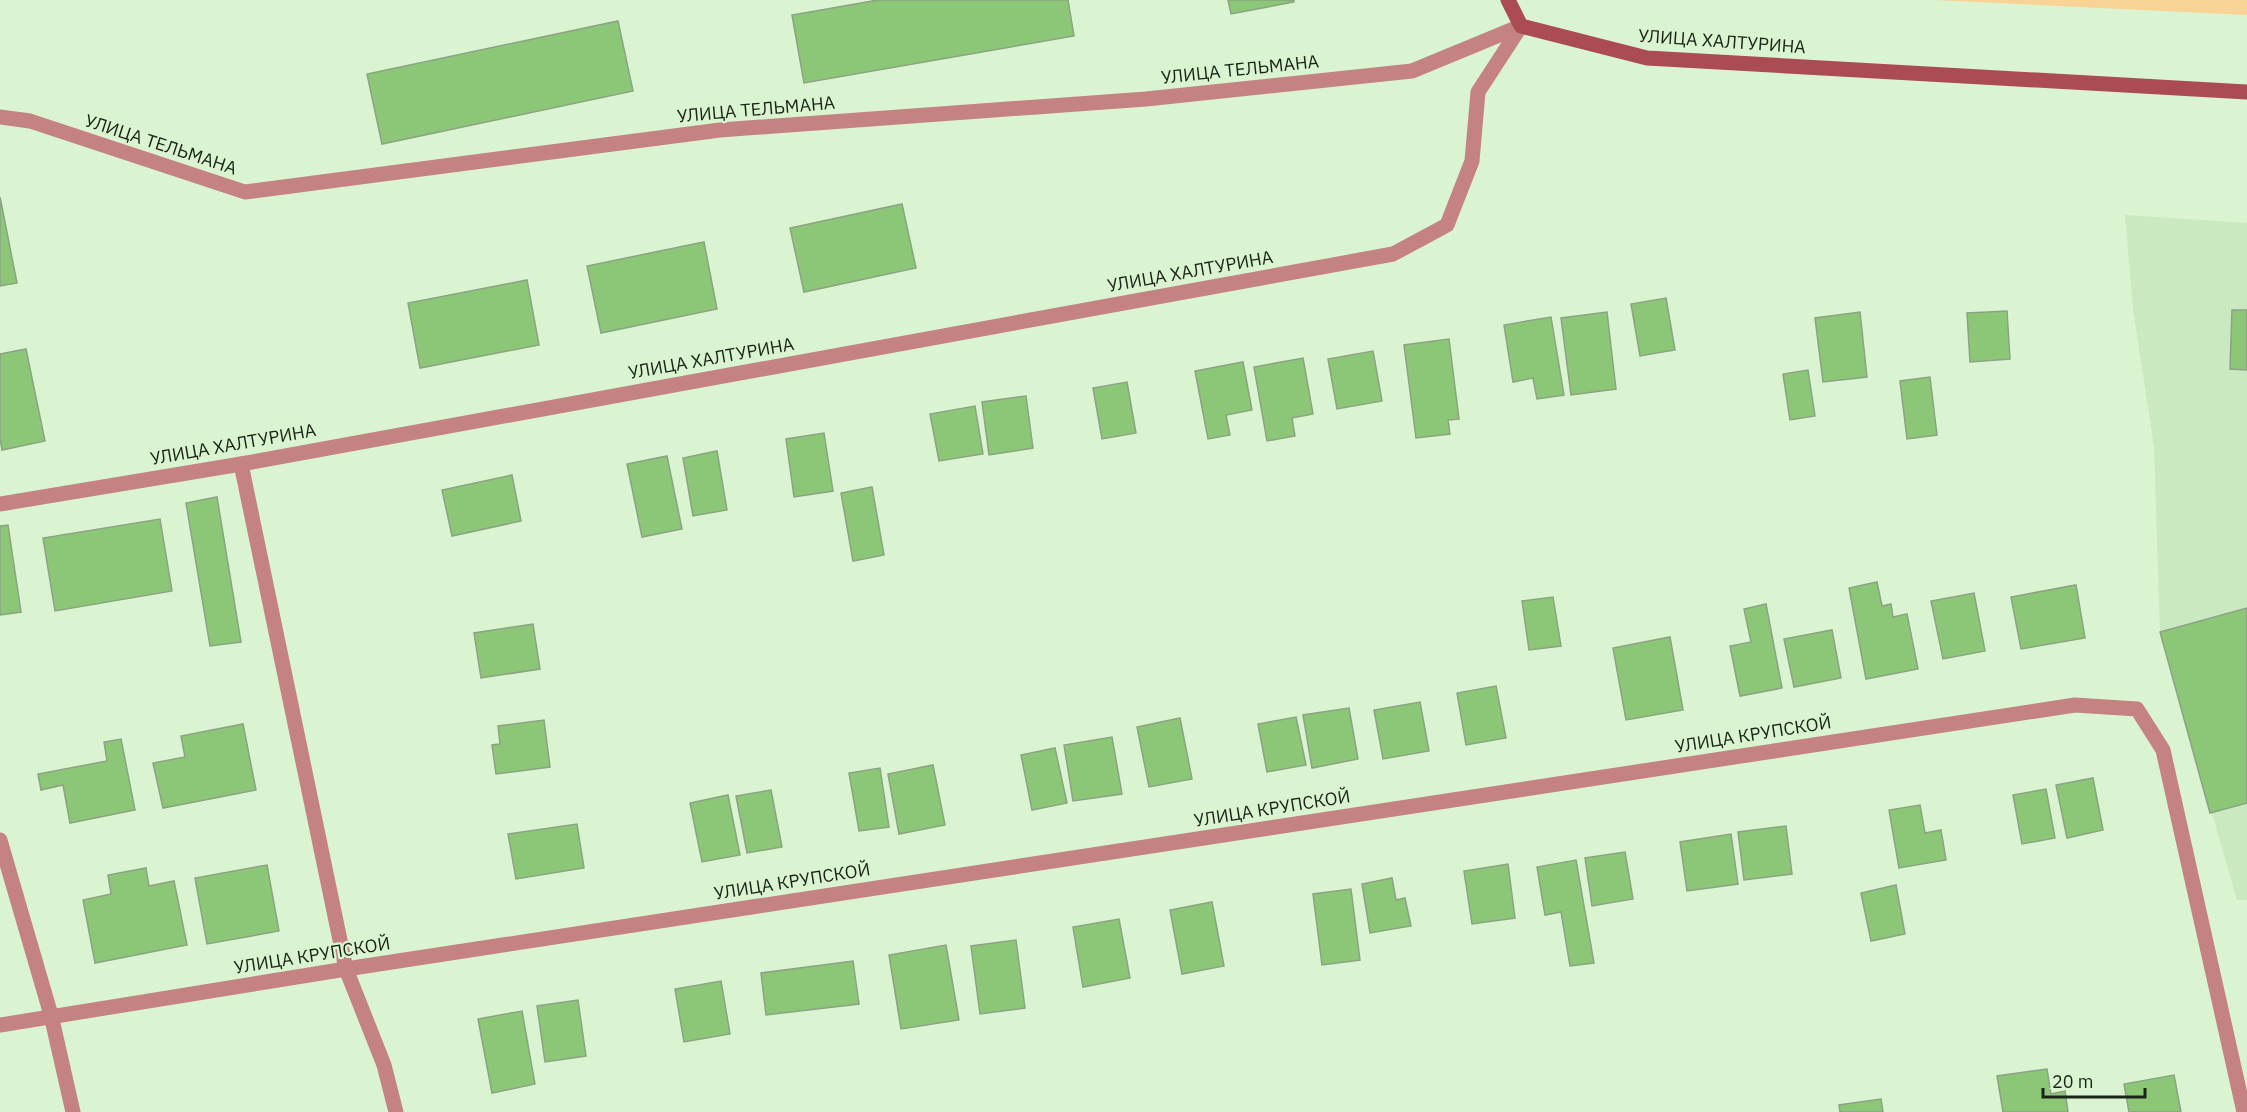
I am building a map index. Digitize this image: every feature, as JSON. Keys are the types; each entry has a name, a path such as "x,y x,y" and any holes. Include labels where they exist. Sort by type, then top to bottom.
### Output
{"main road":[{"path":"1508,0 1521,26"},
{"name":"УЛИЦА ХАЛТУРИНА","path":"1521,26 1647,58 2247,92"}],"street":[{"name":"УЛИЦА ТЕЛЬМАНА","path":"0,117 30,121 245,192 720,130 1146,99 1412,70 1521,26"},
{"name":"УЛИЦА ХАЛТУРИНА","path":"0,504 241,464 1393,254 1447,225 1472,161 1478,92 1521,26"},
{"path":"241,464 346,969 384,1065 396,1112"},
{"name":"УЛИЦА КРУПСКОЙ","path":"0,1025 346,969 2074,705 2137,709 2163,750 2244,1112"},
{"path":"0,840 51,1015 72,1112"}],"shaded area":[{"path":"1933,0 2247,0 2247,15"},
{"path":"2125,215 2247,223 2247,900 2237,900 2160,632 2154,447 2133,309"}],"building":[{"path":"878,0 1068,0 1074,36 804,83 792,15"},
{"path":"1228,0 1294,0 1294,2 1231,14"},
{"path":"618,21 633,91 382,144 367,74"},
{"path":"0,197 17,283 0,286"},
{"path":"902,204 916,268 804,292 790,228"},
{"path":"704,242 717,309 601,333 587,266"},
{"path":"527,280 539,345 420,368 408,303"},
{"path":"1666,298 1675,350 1640,356 1631,304"},
{"path":"2232,310 2247,310 2247,370 2230,369"},
{"path":"2007,311 2010,359 1970,362 1967,313"},
{"path":"1607,312 1616,389 1571,395 1561,318"},
{"path":"1860,312 1867,377 1823,382 1815,318"},
{"path":"1551,317 1564,395 1537,399 1533,378 1513,382 1504,325"},
{"path":"1449,339 1459,419 1448,420 1450,434 1416,438 1404,345"},
{"path":"26,349 45,441 2,450 0,354"},
{"path":"1373,351 1382,401 1337,409 1328,359"},
{"path":"1303,358 1313,414 1292,418 1295,436 1267,441 1254,367"},
{"path":"1243,362 1252,410 1226,415 1230,435 1208,439 1195,371"},
{"path":"1808,370 1815,416 1790,420 1783,374"},
{"path":"1930,377 1937,435 1907,439 1900,381"},
{"path":"1127,382 1136,433 1102,439 1093,388"},
{"path":"1026,396 1033,448 989,455 982,402"},
{"path":"975,406 983,454 939,461 930,414"},
{"path":"824,433 833,491 794,497 786,439"},
{"path":"717,451 727,510 693,516 683,458"},
{"path":"667,456 682,529 642,537 627,464"},
{"path":"512,475 521,521 452,536 442,490"},
{"path":"872,487 884,555 853,561 841,493"},
{"path":"217,497 241,642 210,646 186,503"},
{"path":"160,519 172,591 55,611 43,538"},
{"path":"8,525 21,612 0,615 0,526"},
{"path":"1877,582 1882,606 1891,604 1893,617 1907,614 1918,669 1866,679 1849,588"},
{"path":"2076,585 2085,638 2021,649 2011,597"},
{"path":"1974,593 1985,651 1943,659 1931,601"},
{"path":"1553,597 1561,646 1529,650 1522,601"},
{"path":"1766,604 1782,688 1740,696 1730,646 1751,642 1744,609"},
{"path":"2247,608 2247,803 2210,813 2160,632"},
{"path":"533,624 540,669 481,678 474,633"},
{"path":"1832,630 1841,678 1794,687 1784,639"},
{"path":"1670,637 1683,710 1626,720 1613,648"},
{"path":"1496,686 1506,738 1466,745 1457,693"},
{"path":"1420,702 1429,751 1383,759 1374,710"},
{"path":"1349,708 1358,759 1312,768 1303,715"},
{"path":"1296,717 1306,765 1267,772 1258,724"},
{"path":"1180,718 1192,779 1149,787 1137,727"},
{"path":"544,720 550,767 496,774 492,745 500,744 498,726"},
{"path":"243,724 256,790 163,808 153,763 185,757 181,736"},
{"path":"1112,737 1122,794 1073,801 1064,745"},
{"path":"121,739 135,810 70,823 63,785 41,790 38,774 107,761 104,742"},
{"path":"1055,748 1067,803 1032,810 1021,755"},
{"path":"933,765 945,825 899,834 888,774"},
{"path":"880,768 889,827 859,831 849,773"},
{"path":"2093,778 2103,830 2067,838 2056,785"},
{"path":"2046,789 2055,838 2022,844 2013,795"},
{"path":"771,790 782,847 747,853 736,796"},
{"path":"728,795 740,855 702,862 690,803"},
{"path":"1920,805 1925,833 1941,830 1946,860 1899,868 1889,810"},
{"path":"577,824 584,868 516,879 508,834"},
{"path":"1786,826 1792,874 1744,880 1738,832"},
{"path":"1731,834 1738,884 1687,891 1680,842"},
{"path":"1625,852 1633,899 1592,906 1585,858"},
{"path":"1576,860 1594,963 1570,966 1561,912 1545,915 1537,867"},
{"path":"1508,864 1515,918 1472,924 1464,871"},
{"path":"267,865 279,931 207,944 195,878"},
{"path":"146,868 149,886 174,881 187,945 95,963 83,900 111,894 108,875"},
{"path":"1392,878 1396,900 1405,898 1411,926 1370,933 1362,884"},
{"path":"1896,885 1905,934 1871,941 1861,893"},
{"path":"1351,889 1360,960 1322,965 1313,894"},
{"path":"1212,902 1224,966 1182,974 1170,910"},
{"path":"1119,919 1130,978 1083,987 1073,927"},
{"path":"1016,940 1025,1008 980,1014 971,946"},
{"path":"946,945 959,1020 901,1029 889,955"},
{"path":"853,961 859,1004 766,1015 761,973"},
{"path":"721,981 730,1034 684,1042 675,989"},
{"path":"578,1000 586,1056 545,1062 537,1006"},
{"path":"522,1011 535,1084 492,1093 478,1019"},
{"path":"2047,1069 2051,1094 2065,1091 2068,1112 2003,1112 1997,1076"},
{"path":"2174,1075 2181,1112 2129,1112 2124,1084"},
{"path":"1881,1099 1883,1112 1840,1112 1839,1105"}]}
